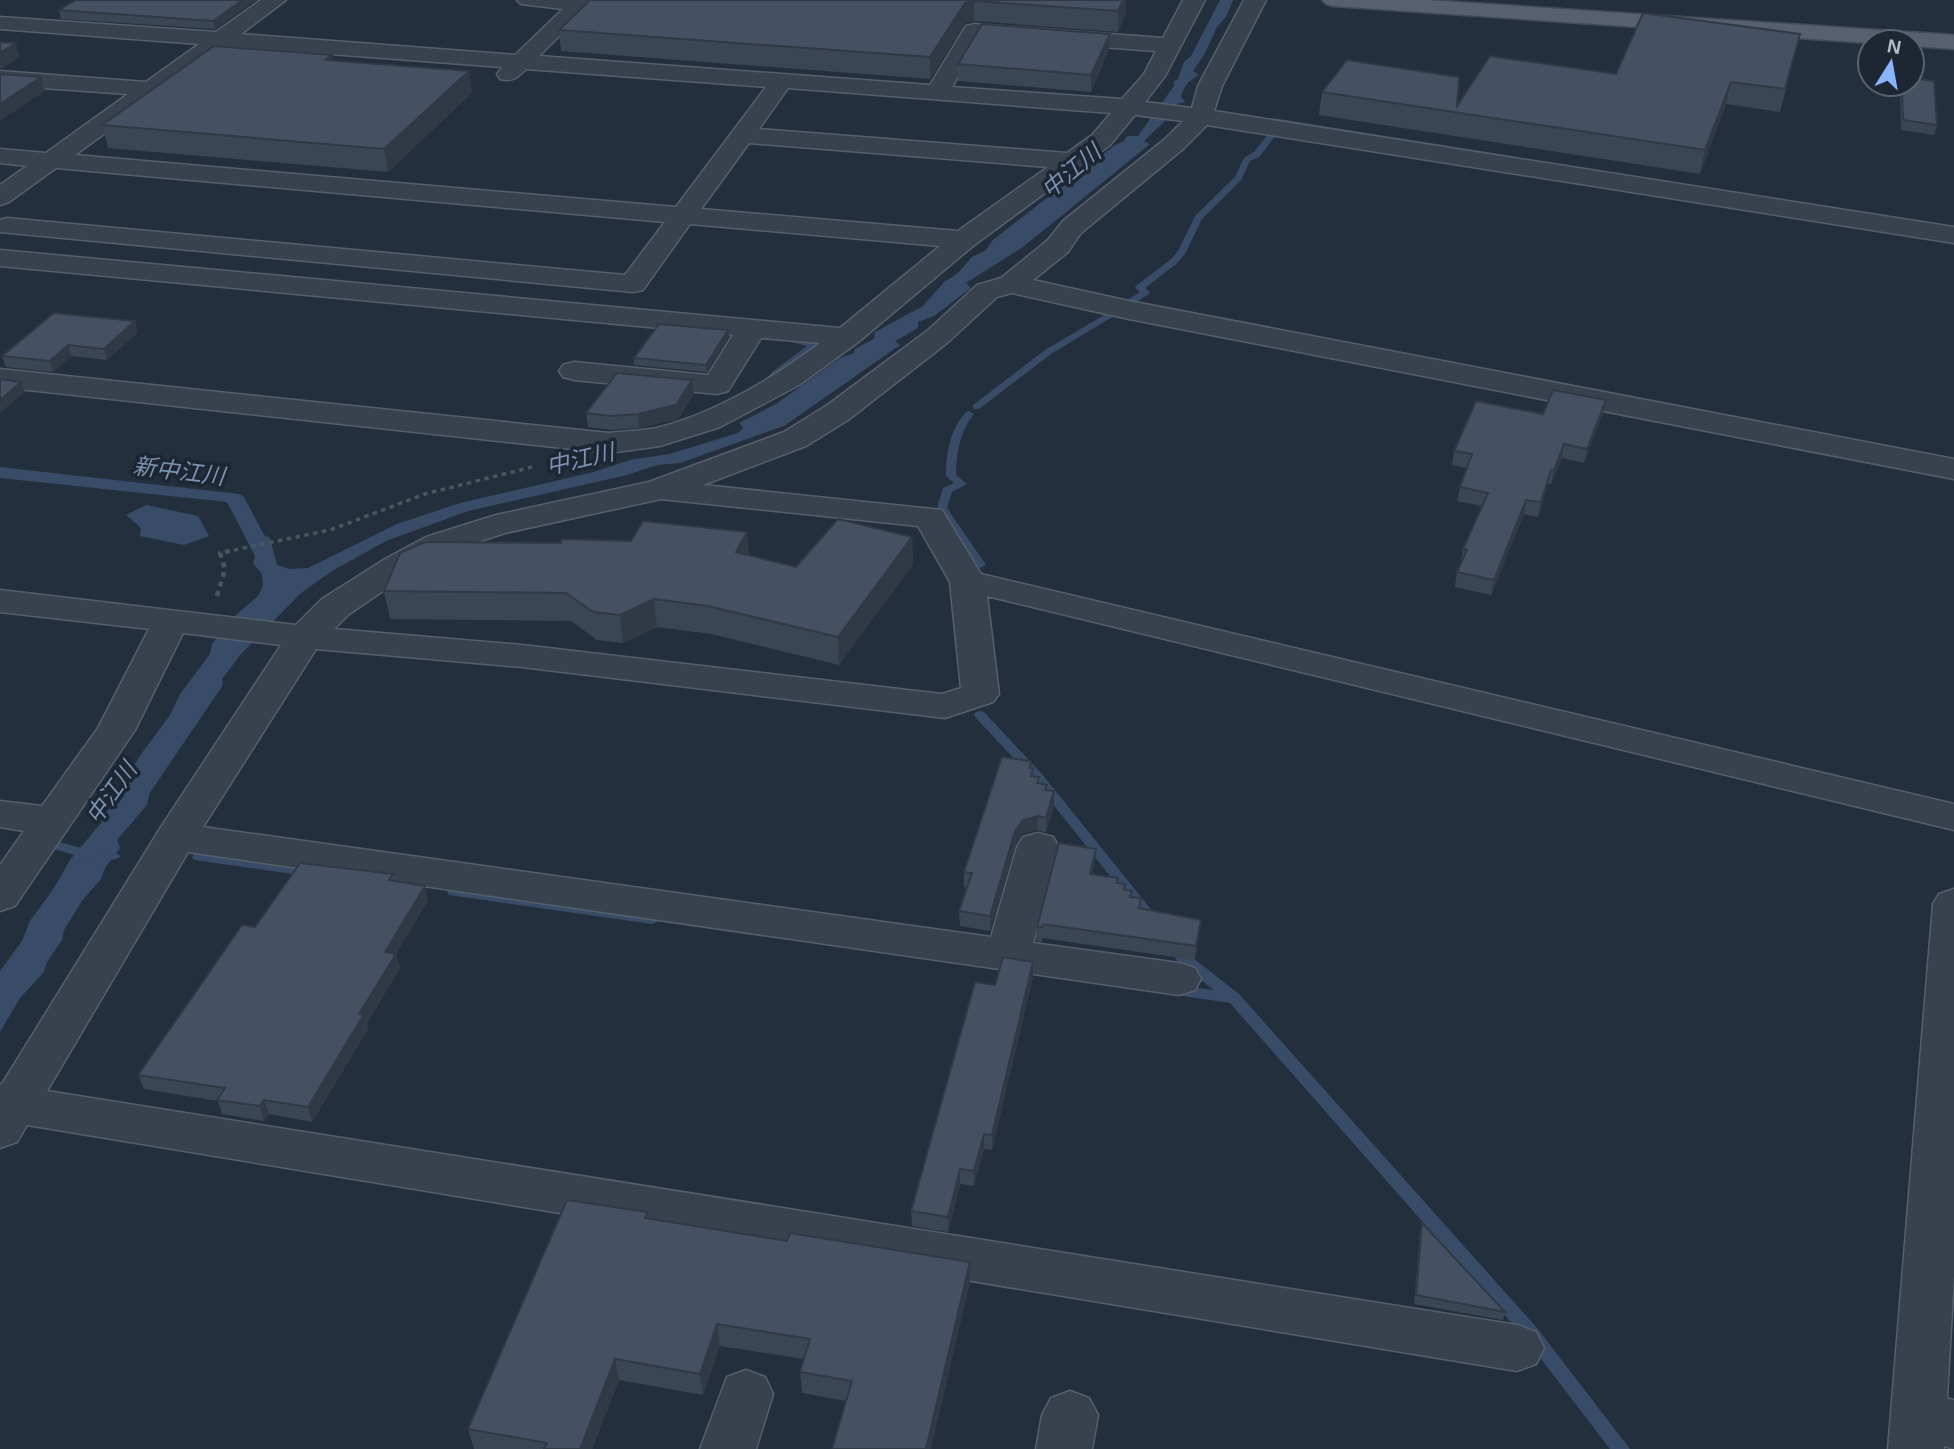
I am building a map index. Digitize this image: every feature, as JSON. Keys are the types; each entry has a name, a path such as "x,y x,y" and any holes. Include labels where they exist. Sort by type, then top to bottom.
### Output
{"main road":[{"path":"1333,0 1425,3 1954,42"}],"street":[{"path":"0,197 275,0"},
{"path":"528,0 583,2"},
{"path":"553,461 610,446 666,436 757,400 846,337 964,240 1101,140 1154,76 1194,0"},
{"path":"1255,0 1195,116 1174,144 1072,227 1058,246 1011,284 987,291 937,337 837,413 795,439 645,491 496,525 438,544 397,566 289,635 176,837 5,1109 1517,1348"},
{"path":"523,86 490,83 521,61 583,2"},
{"path":"0,23 1129,107 1954,235"},
{"path":"937,92 974,31 1171,45"},
{"path":"683,98 702,75"},
{"path":"0,78 150,89"},
{"path":"7,226 633,284 782,81"},
{"path":"742,135 1072,161"},
{"path":"0,156 964,240"},
{"path":"0,258 846,337"},
{"path":"1011,284 1129,310 1954,469"},
{"path":"574,371 717,385 752,328"},
{"path":"0,378 610,446 645,491 930,517 968,582 981,694 945,706 522,656 289,635 0,601"},
{"path":"968,582 1054,600 1954,817"},
{"path":"0,897 187,623"},
{"path":"0,814 51,821"},
{"path":"176,837 1179,979"},
{"path":"1008,955 1038,848"},
{"path":"1930,1429 1954,904"},
{"path":"728,1449 746,1394"}],"path":[{"path":"187,623 216,601 225,569 220,553 330,530 425,494 553,461"}],"water":[{"path":"1220,0 1233,0 1226,17 1217,27 1193,71 1199,75 1186,86 1181,97 1185,102 1176,104 1168,118 1144,141 1150,144 1023,247 966,283 971,288 934,316 918,322 918,328 895,341 900,345 784,426 680,463 657,465 627,475 468,511 386,541 332,571 301,593 241,654 222,679 223,685 149,794 147,805 117,840 120,848 64,930 62,940 47,962 44,972 20,998 0,1032 0,971 22,941 30,921 70,860 100,824 139,757 210,654 212,644 236,615 258,596 263,586 262,574 253,563 255,556 227,502 0,478 0,467 239,494 244,497 264,535 270,538 277,565 289,569 308,568 397,524 460,503 594,472 630,460 669,454 738,433 743,428 739,423 776,404 840,358 854,353 855,349 874,339 875,332 923,306 944,282 957,274 972,257 986,250 993,240 1115,145 1124,141 1127,136 1138,136 1174,86 1184,62 1191,56"},
{"path":"146,505 198,516 209,536 184,545 140,536 141,528 126,515"}],"building":[{"path":"76,0 243,0 213,21 59,10"},
{"path":"590,0 1123,0 1118,11 974,1 965,3 930,57 559,30"},
{"path":"1643,13 1800,34 1785,89 1731,82 1705,150 1322,92 1347,60 1459,77 1457,106 1490,56 1616,74"},
{"path":"982,24 1110,34 1091,75 958,64"},
{"path":"0,42 16,43 0,53"},
{"path":"214,46 332,55 325,60 469,71 384,149 102,125"},
{"path":"0,74 41,77 0,104"},
{"path":"1926,80 1934,81 1937,125 1903,120 1902,98 1926,98"},
{"path":"54,313 135,321 104,349 68,345 50,361 2,356"},
{"path":"659,324 728,330 706,365 634,358"},
{"path":"617,373 692,380 676,405 638,414 610,416 586,413"},
{"path":"0,379 21,382 0,400"},
{"path":"1553,390 1606,400 1587,449 1564,444 1554,470 1551,470 1541,502 1526,500 1494,580 1457,572 1467,550 1463,549 1488,493 1460,487 1472,454 1454,451 1476,401 1543,414"},
{"path":"838,519 912,537 838,637 708,606 654,599 620,615 593,612 566,593 384,591 400,553 425,542 561,543 562,539 631,541 643,521 747,532 736,552 796,567"},
{"path":"1002,757 1031,761 1031,776 1039,777 1037,783 1047,785 1045,790 1054,791 1046,818 1038,816 1023,820 1015,831 990,916 959,911 972,873 964,872"},
{"path":"1059,843 1096,849 1090,874 1118,878 1117,883 1125,884 1124,890 1132,891 1130,897 1141,898 1139,908 1201,920 1196,946 1043,924 1042,927 1037,927"},
{"path":"300,863 393,874 389,880 425,886 385,952 396,954 359,1014 364,1014 308,1107 264,1100 260,1106 217,1100 225,1088 138,1075 242,925 255,927"},
{"path":"1003,957 1033,962 992,1135 984,1134 974,1171 960,1169 948,1217 911,1211 975,982 995,985"},
{"path":"567,1200 647,1212 645,1218 787,1241 790,1233 970,1262 926,1449 832,1449 852,1381 800,1372 810,1339 717,1324 700,1374 615,1359 580,1449 544,1449 547,1443 468,1429"},
{"path":"1422,1223 1505,1312 1416,1295"}],"waterway":[{"path":"1276,120 1518,159"},
{"path":"1127,304 1146,292 1139,288 1182,252 1198,218 1238,178 1247,160 1257,154 1272,135"},
{"path":"976,407 1048,352 1111,314"},
{"path":"765,387 775,374 814,345 791,339"},
{"path":"969,414 957,434 952,460 951,476 962,484 947,490 942,508 980,565"},
{"path":"980,715 1037,776 1153,921"},
{"path":"59,846 93,855 114,856"},
{"path":"199,857 293,870"},
{"path":"454,892 652,919"},
{"path":"1173,946 1184,959 1234,998"},
{"path":"1175,990 1234,998"},
{"path":"1234,998 1531,1333 1621,1449"}],"water label":[{"name":"中江川","path":"1071,171"},
{"name":"中江川","path":"580,459"},
{"name":"新中江川","path":"179,471"},
{"name":"中江川","path":"111,793"}]}
